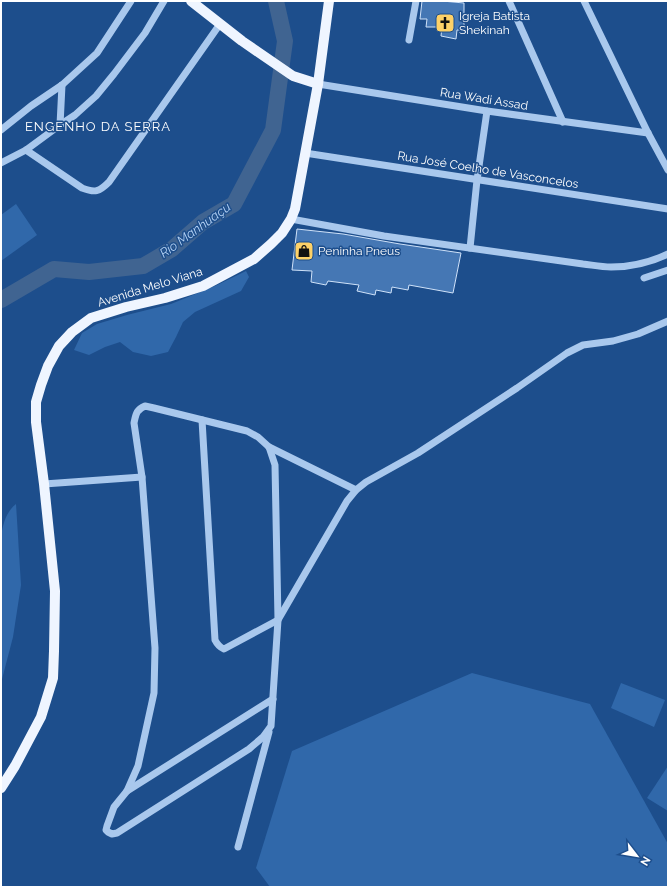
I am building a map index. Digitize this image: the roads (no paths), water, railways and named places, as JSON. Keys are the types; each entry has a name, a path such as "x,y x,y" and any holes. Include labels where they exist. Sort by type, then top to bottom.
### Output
{"main road":[{"path":"191,1 242,41 293,76 318,84"},
{"name":"Avenida Melo Viana","path":"1,788 41,717 53,678 55,591 36,422 36,402 48,366 60,346 72,332 91,318 203,286 254,259 282,234 291,219 294,209 306,153 318,84 329,1"}],"street":[{"path":"1,130 31,106 62,85 97,53 131,1"},
{"path":"1,163 26,150 60,124 75,115 96,96 144,33 164,1"},
{"path":"410,40 416,1"},
{"path":"509,1 563,122"},
{"path":"584,1 648,133 668,170"},
{"path":"26,150 82,188 91,191 102,189 109,182 220,24"},
{"name":"Rua Wadi Assad","path":"318,84 487,111 648,133"},
{"path":"60,124 62,85"},
{"path":"470,248 477,180 487,111"},
{"name":"Rua José Coelho de Vasconcelos","path":"306,153 668,209"},
{"path":"291,219 384,236 612,267 638,264 668,254"},
{"path":"644,278 668,270"},
{"path":"202,420 215,640 221,648 224,648 278,620 347,501 356,490 366,482 418,453 567,353 583,345 613,341 638,334 668,321"},
{"path":"127,792 138,766 154,693 155,648 142,477 134,423 139,409 145,406 246,431 258,437 269,447 356,490"},
{"path":"238,847 271,726 278,620 275,465 269,447"},
{"path":"44,484 142,477"},
{"path":"271,726 263,737 249,749 117,833 112,834 106,830 106,826 114,807 127,792 273,700"}],"waterway":[{"name":"Rio Manhuaçu","path":"1,300 54,269 89,272 143,266 172,249 203,222 234,204 273,130 285,41 276,1"}],"place":[{"name":"Igreja Batista Shekinah","path":"445,23"},
{"name":"Peninha Pneus","path":"304,251"}],"district":[{"name":"ENGENHO DA SERRA","path":"98,126"}]}
